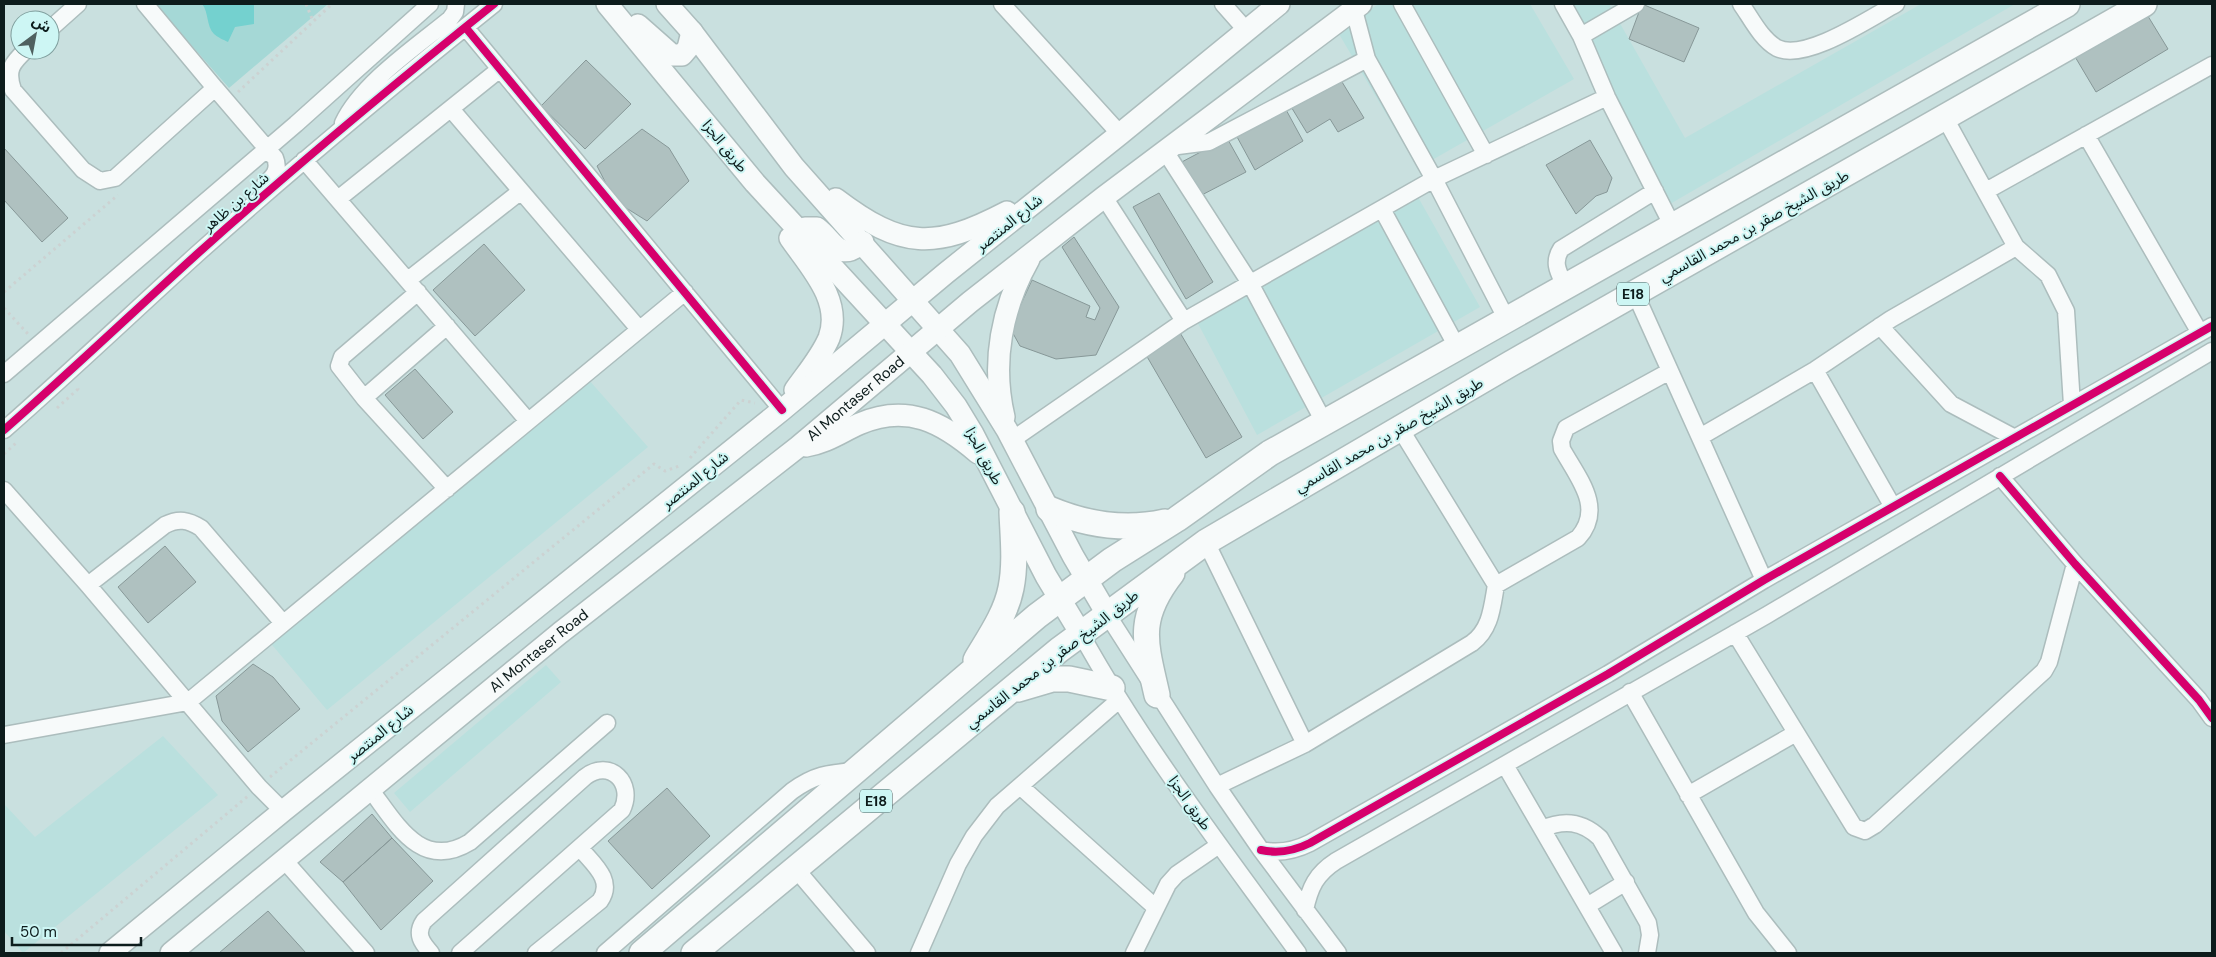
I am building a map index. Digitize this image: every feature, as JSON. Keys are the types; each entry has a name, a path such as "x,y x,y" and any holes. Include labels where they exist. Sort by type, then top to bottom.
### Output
{"highway":[{"name":"E18","path":"642,953 969,673 1060,599 1112,560 1177,518 1270,453 1506,318 2067,4"},
{"name":"طريق الشيخ صقر بن محمد القاسمي","path":"694,953 1008,692 1106,614 1206,542 1401,430 1510,364 2144,4"},
{"path":"1049,509 1085,522 1104,525 1137,526 1177,518"},
{"path":"969,673 1004,609 1011,589 1014,569 1012,512"},
{"path":"1157,695 1145,629 1154,600 1185,557"},
{"path":"1008,692 1052,680 1078,680 1116,694"}],"main road":[{"name":"طريق الجزا","path":"607,4 755,183 911,353 956,406 987,461 1012,512 1081,634"},
{"path":"614,4 672,56 682,55 688,48 692,32"},
{"name":"طريق الجزا","path":"667,4 692,32 794,167 863,242 960,354 1009,435 1106,614"},
{"name":"شارع المنتصر","path":"110,953 782,410 913,301 1279,4"},
{"path":"911,353 1033,252 1357,7"},
{"path":"794,167 865,221 882,230 900,236 919,238 940,238 961,234 1054,187"},
{"path":"755,183 830,299 833,312 830,332 822,351 782,410"},
{"path":"799,232 805,228 816,228 838,249 847,252 855,249 863,242"},
{"path":"1009,435 998,381 1001,332 1008,304 1019,277 1033,252"},
{"name":"Al Montaser Road","path":"171,953 560,633 798,448 911,353"},
{"path":"798,448 830,439 873,418 905,415 924,418 942,426 987,461"}],"street":[{"path":"60,20 78,4"},
{"path":"145,4 277,162 275,175 215,227 196,255"},
{"name":"شارع بن ظاهر","path":"4,374 267,149 430,4"},
{"path":"341,130 348,114 364,92 450,19 455,12 456,4"},
{"name":"شارع بن ظاهر","path":"4,430 66,376 196,255 304,160 494,4"},
{"path":"1002,4 1120,134"},
{"path":"1223,4 1246,30"},
{"path":"1402,4 1486,155"},
{"path":"1563,4 1581,36 1608,97 1672,225"},
{"path":"1741,4 1766,39 1778,48 1794,51 1816,47 1896,4"},
{"path":"1581,36 1631,5"},
{"path":"1357,7 1367,59 1434,179 1506,318"},
{"path":"466,28 782,410"},
{"path":"1324,422 1250,283 1168,149 1209,142 1367,59"},
{"path":"15,60 9,78 12,90 82,170 100,180 115,178 215,88"},
{"path":"1986,192 2212,65"},
{"path":"338,199 500,69"},
{"path":"1009,435 1184,321 1434,179 1608,97"},
{"path":"451,109 639,330"},
{"path":"1945,118 2016,247 2048,275 2066,312 2072,405"},
{"path":"1261,850 1271,852 1291,851 1351,820 1608,674 1764,580 2206,329 2086,136"},
{"path":"304,160 528,421"},
{"path":"446,489 364,398 339,366 342,358 413,286 521,191"},
{"path":"1565,286 1556,265 1561,249 1655,191"},
{"path":"1104,197 1184,321"},
{"path":"1382,209 1457,347"},
{"path":"1700,437 1815,370 1880,326 2016,247"},
{"path":"4,734 188,702 684,292"},
{"path":"1635,293 1764,580"},
{"path":"364,398 447,326"},
{"path":"1880,326 1951,404 2015,438"},
{"path":"1305,910 1314,881 1319,874 1336,861 1735,633 2212,351"},
{"path":"1496,584 1578,538 1586,529 1590,518 1589,498 1560,442 1566,428 1670,370"},
{"path":"1815,370 1893,507"},
{"path":"1217,786 1305,744 1481,636 1487,628 1496,584 1401,430"},
{"path":"2000,476 2075,564 2199,700 2212,718"},
{"path":"4,490 188,702 259,787 284,811"},
{"path":"88,586 165,525 175,520 184,520 201,528 283,623"},
{"path":"1206,542 1305,744"},
{"path":"1735,633 1854,828 1865,831 1875,825 2044,671 2049,662 2075,564"},
{"name":"طريق الجزا","path":"1106,614 1217,786 1261,850 1338,953"},
{"name":"طريق الجزا","path":"1081,634 1116,694 1219,845 1298,953"},
{"path":"1630,692 1756,913 1788,953"},
{"path":"919,953 958,864 974,836 997,806 1116,694"},
{"path":"370,789 412,841 430,850 452,851 470,842 607,723"},
{"path":"1688,795 1796,733"},
{"path":"1505,765 1587,906 1609,951"},
{"path":"432,953 420,936 420,926 424,921 585,777 596,771 616,774 624,785 627,798 622,810 460,953"},
{"path":"605,953 792,791 814,776 854,771"},
{"path":"1020,786 1155,907"},
{"path":"1351,820 1368,843"},
{"path":"1542,830 1554,824 1566,822 1579,824 1591,829 1600,838 1648,923 1650,935 1647,953"},
{"path":"1134,953 1168,884 1177,874 1219,845"},
{"path":"536,953 600,900 606,892 604,877 580,848"},
{"path":"284,860 366,953"},
{"path":"795,868 867,953"},
{"path":"1587,906 1626,882"}],"path":[{"path":"306,4 313,21"},
{"path":"61,953 259,787 654,464 665,470 684,465 742,400 782,410"}],"shaded area":[{"path":"155,4 328,4 229,88"},
{"path":"1378,4 1530,4 1574,79 1418,168 1339,34"},
{"path":"1559,4 1609,4 1685,138 1921,4 2015,4 1670,204"},
{"path":"1414,190 1480,307 1257,435 1194,316"},
{"path":"581,371 648,447 327,710 262,633"},
{"path":"546,665 561,682 410,812 394,793"},
{"path":"163,736 218,795 23,953 4,931 4,804 35,837"}],"water":[{"path":"202,4 254,4 254,24 235,27 228,42 211,31 206,11"}],"building":[{"path":"1642,4 1699,28 1684,62 1629,39"},
{"path":"2143,8 2168,49 2096,92 2071,50"},
{"path":"586,60 631,104 585,149 541,106"},
{"path":"1339,77 1364,118 1338,132 1330,119 1307,133 1290,105"},
{"path":"1284,106 1303,141 1255,170 1236,135"},
{"path":"642,129 669,148 689,181 647,221 615,201 597,166"},
{"path":"1227,138 1246,172 1196,198 1178,164"},
{"path":"1590,140 1612,178 1607,192 1596,196 1576,214 1546,165"},
{"path":"4,148 68,218 42,242 4,200"},
{"path":"1159,193 1213,282 1186,299 1133,207"},
{"path":"1074,237 1119,307 1096,355 1056,359 1020,346 1010,328 1032,280 1090,306 1086,317 1095,320 1100,308 1062,247"},
{"path":"484,244 525,290 475,336 433,290"},
{"path":"1176,326 1242,437 1206,458 1142,348"},
{"path":"415,369 453,412 423,439 385,395"},
{"path":"165,546 196,582 148,623 118,587"},
{"path":"253,664 273,677 300,709 248,752 222,721 216,696"},
{"path":"667,788 710,836 652,889 608,841"},
{"path":"372,814 392,838 343,882 320,862"},
{"path":"392,838 433,881 381,930 343,882"},
{"path":"268,911 306,953 219,953"}],"cycle path":[{"path":"4,430 269,190 494,4"},
{"path":"466,28 782,410"},
{"path":"1261,850 1286,851 1310,843 1608,674 1764,580 2212,326"},
{"path":"2000,476 2075,564 2199,700 2212,718"}]}
